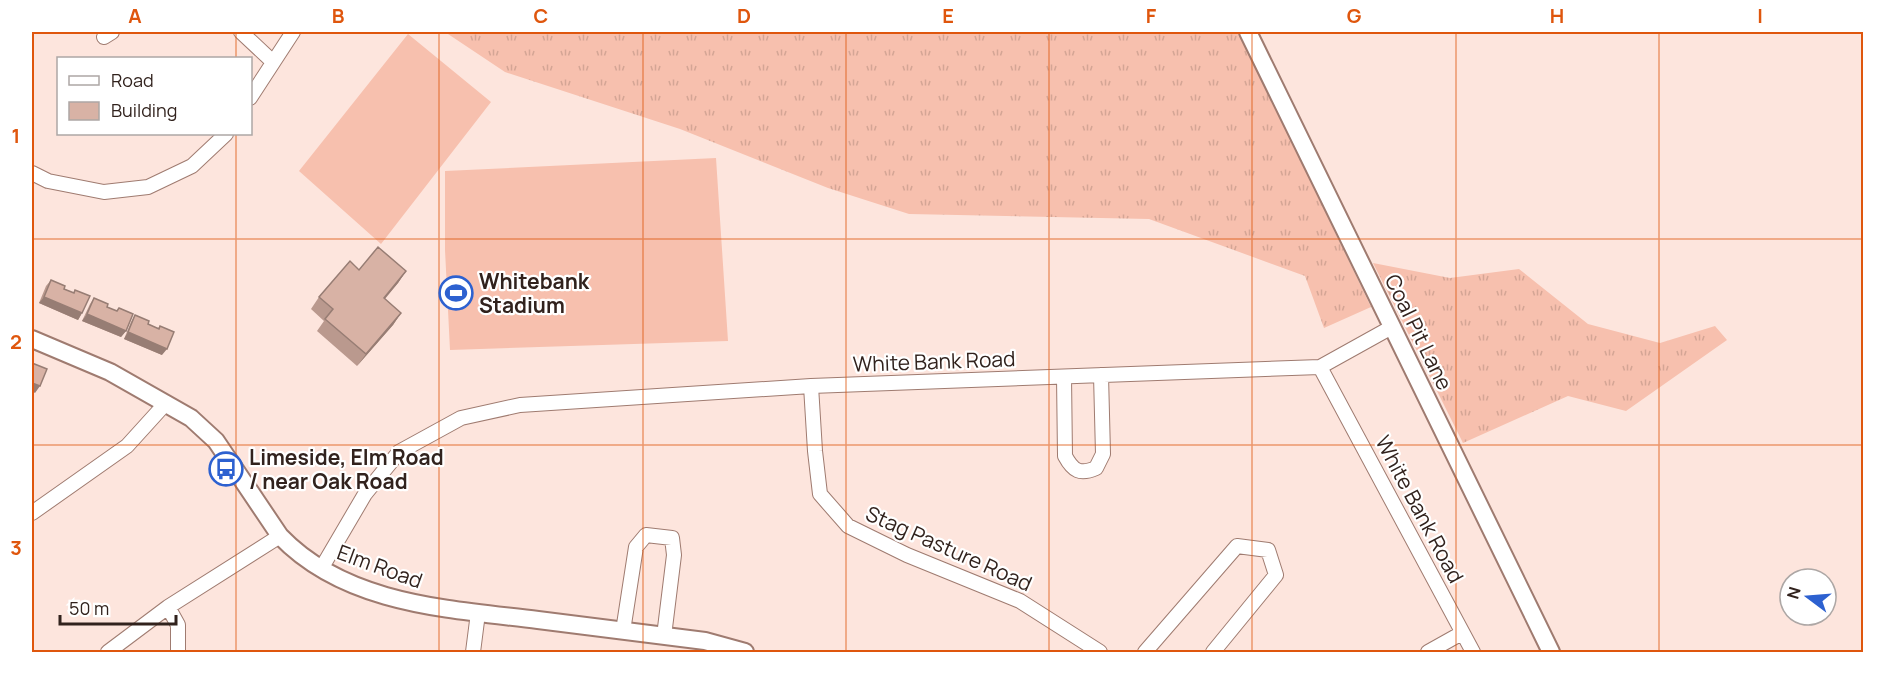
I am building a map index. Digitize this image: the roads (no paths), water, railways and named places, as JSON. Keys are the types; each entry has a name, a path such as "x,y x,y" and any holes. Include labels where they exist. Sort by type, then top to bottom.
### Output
{"street":[{"path":"241,32 273,61"},
{"path":"252,95 293,32"},
{"name":"Coal Pit Lane","path":"1248,32 1551,652"},
{"path":"32,173 48,182 104,192 148,187 192,166 225,135"},
{"path":"1320,367 1392,327"},
{"name":"Elm Road","path":"32,339 110,372 191,418 216,441 280,536 293,550 321,569 356,586 418,605 705,641 745,652"},
{"name":"White Bank Road","path":"321,569 365,494 399,452 461,418 520,405 811,386 1320,367 1473,652"},
{"path":"1064,377 1065,456 1077,470 1086,472 1096,468 1102,454 1101,375"},
{"name":"Stag Pasture Road","path":"811,386 814,451 819,494 848,526 907,555 1020,601 1100,652"},
{"path":"32,513 127,446 166,403"},
{"path":"622,631 636,547 646,535 672,538 675,555 664,636"},
{"path":"108,652 168,607 280,536"},
{"path":"1145,652 1237,546 1268,550 1276,575 1213,652"},
{"path":"168,607 178,625 178,652"},
{"path":"472,652 478,613"},
{"path":"1428,652 1462,633"}],"place":[{"name":"Whitebank Stadium","path":"456,293"},
{"name":"Limeside, Elm Road / near Oak Road","path":"226,469"}]}
